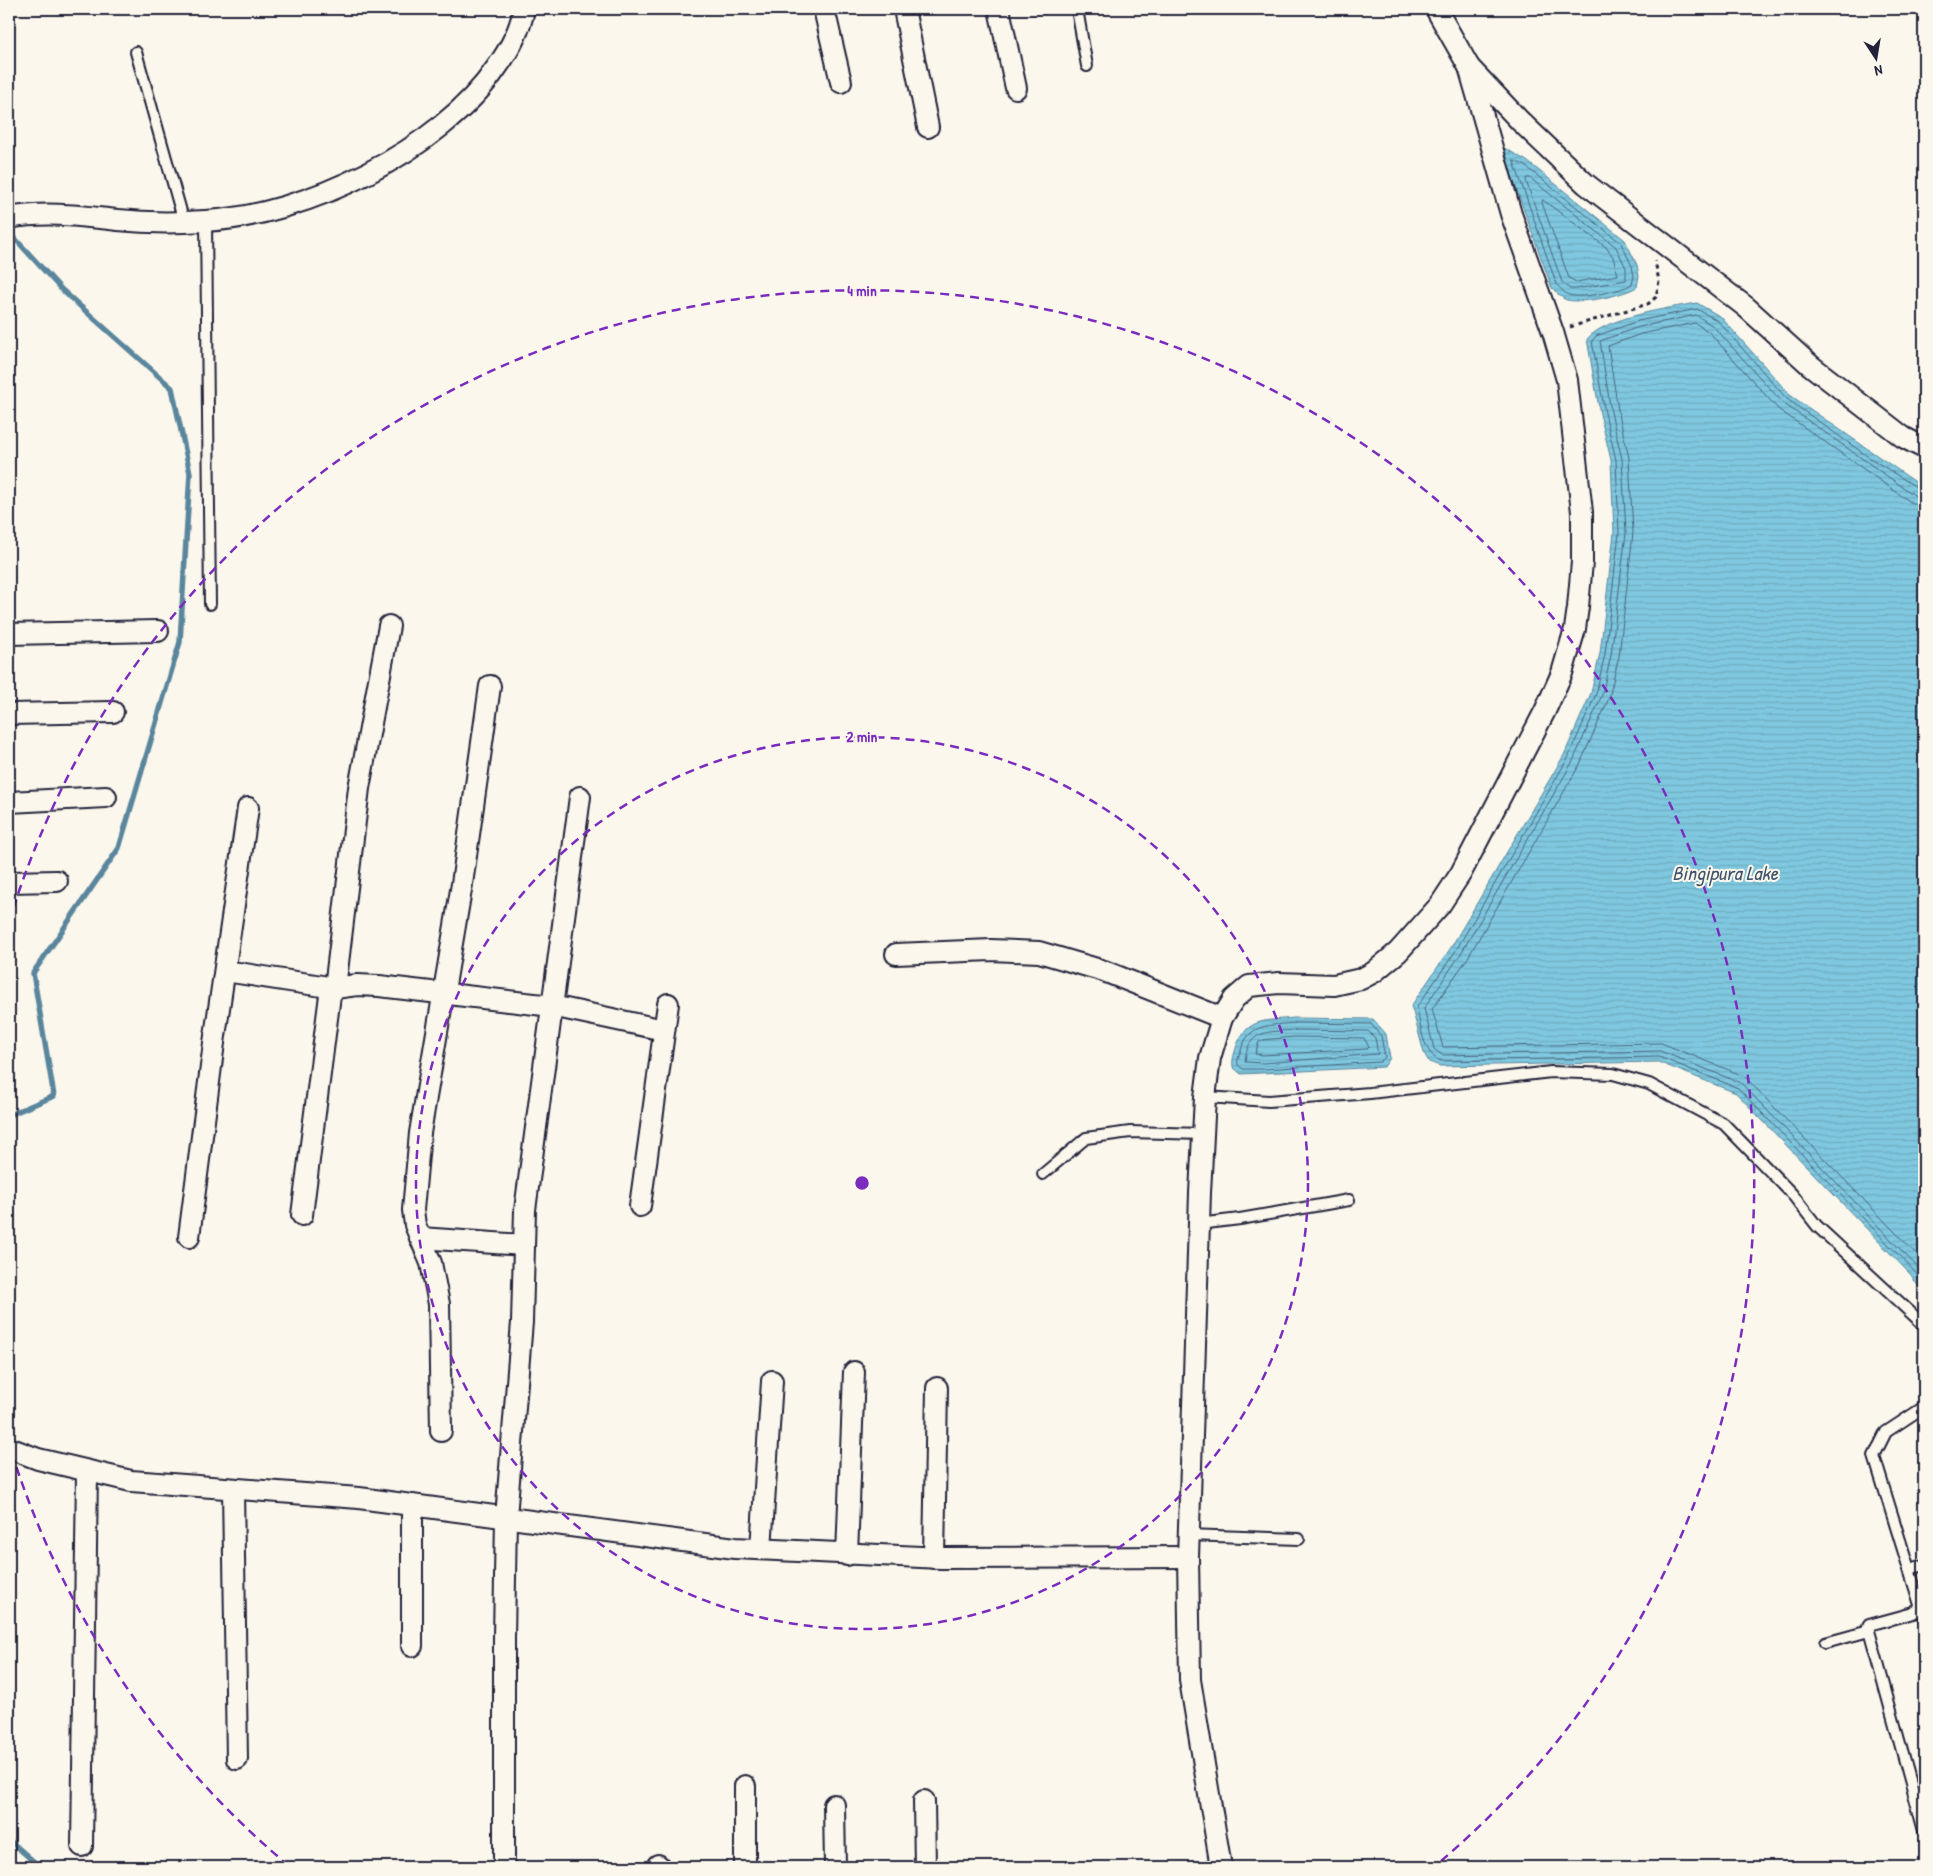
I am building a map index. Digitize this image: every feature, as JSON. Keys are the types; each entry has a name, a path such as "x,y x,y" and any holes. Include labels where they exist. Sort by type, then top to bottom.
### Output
{"street":[{"path":"9,218 58,214 118,220 206,221 240,218 284,206 324,192 399,157 433,134 461,111 485,85 509,50 519,28 524,9"},
{"path":"824,9 841,82"},
{"path":"904,9 928,127"},
{"path":"999,9 1016,88"},
{"path":"1436,9 1469,66 1520,121 1586,184 1746,307 1810,365 1903,437 1924,448"},
{"path":"1221,1867 1190,1680 1188,1558 1198,1224 1205,1097 1210,1058 1222,1018 1234,999 1249,986 1279,982 1319,986 1348,984 1374,972 1398,952 1440,904 1461,873 1545,711 1562,673 1575,629 1583,538 1580,481 1567,380 1553,332 1511,214 1469,66"},
{"path":"302,1215 330,994 335,988 359,788 389,626"},
{"path":"9,634 158,631"},
{"path":"441,1431 439,1304 431,1263 420,1238 413,1210 420,1132 462,884 490,686"},
{"path":"9,714 113,712"},
{"path":"9,802 106,797"},
{"path":"504,1867 506,1517 522,1322 525,1210 580,798"},
{"path":"189,1237 248,808"},
{"path":"9,882 57,881"},
{"path":"896,954 992,950 1039,952 1104,972 1222,1018"},
{"path":"225,971 335,988 365,985 552,1006 664,1030"},
{"path":"640,1206 668,1004"},
{"path":"420,1238 524,1245"},
{"path":"847,1555 854,1372"},
{"path":"761,1550 772,1381"},
{"path":"934,1558 937,1388"},
{"path":"9,1448 38,1460 131,1481 359,1498 761,1550 934,1558 1188,1558"},
{"path":"82,1846 87,1472"},
{"path":"233,1489 237,1758"},
{"path":"412,1505 412,1646"},
{"path":"745,1786 745,1867"},
{"path":"924,1801 925,1867"},
{"path":"834,1805 835,1867"}],"lane":[{"path":"1077,9 1087,66"},
{"path":"136,52 184,222"},
{"path":"206,221 210,604"},
{"path":"1205,1097 1269,1101 1370,1093 1550,1072 1613,1074 1649,1084 1724,1124 1792,1194 1817,1226 1924,1325"},
{"path":"1043,1174 1086,1138 1130,1132 1203,1134"},
{"path":"1198,1224 1240,1220 1349,1200"},
{"path":"1924,1407 1886,1432 1874,1456 1924,1618"},
{"path":"1188,1535 1299,1539"},
{"path":"1910,1569 1924,1565"},
{"path":"1921,1608 1913,1613 1869,1625 1868,1631 1924,1831"},
{"path":"1825,1643 1868,1631"}],"path":[{"path":"1553,332 1648,304 1656,297 1659,281 1653,235"}],"water":[{"path":"1501,146 1527,161 1625,240 1637,265 1639,276 1637,287 1623,293 1583,301 1567,300 1552,288"},
{"name":"Bingipura Lake","path":"1697,303 1721,317 1790,395 1924,488 1924,1295 1911,1275 1736,1093 1658,1062 1440,1066 1429,1062 1424,1053 1411,1006 1450,949 1564,755 1591,693 1600,653 1614,533 1611,460 1600,414 1587,339 1596,331 1623,319"},
{"path":"1294,1018 1373,1019 1386,1034 1390,1058 1384,1067 1241,1074 1233,1067 1236,1048 1245,1031 1259,1022"}],"waterway":[{"path":"9,1115 54,1096 33,973 119,848 180,642 190,473 172,388 62,290 10,233"},
{"path":"9,1840 40,1867"}]}
